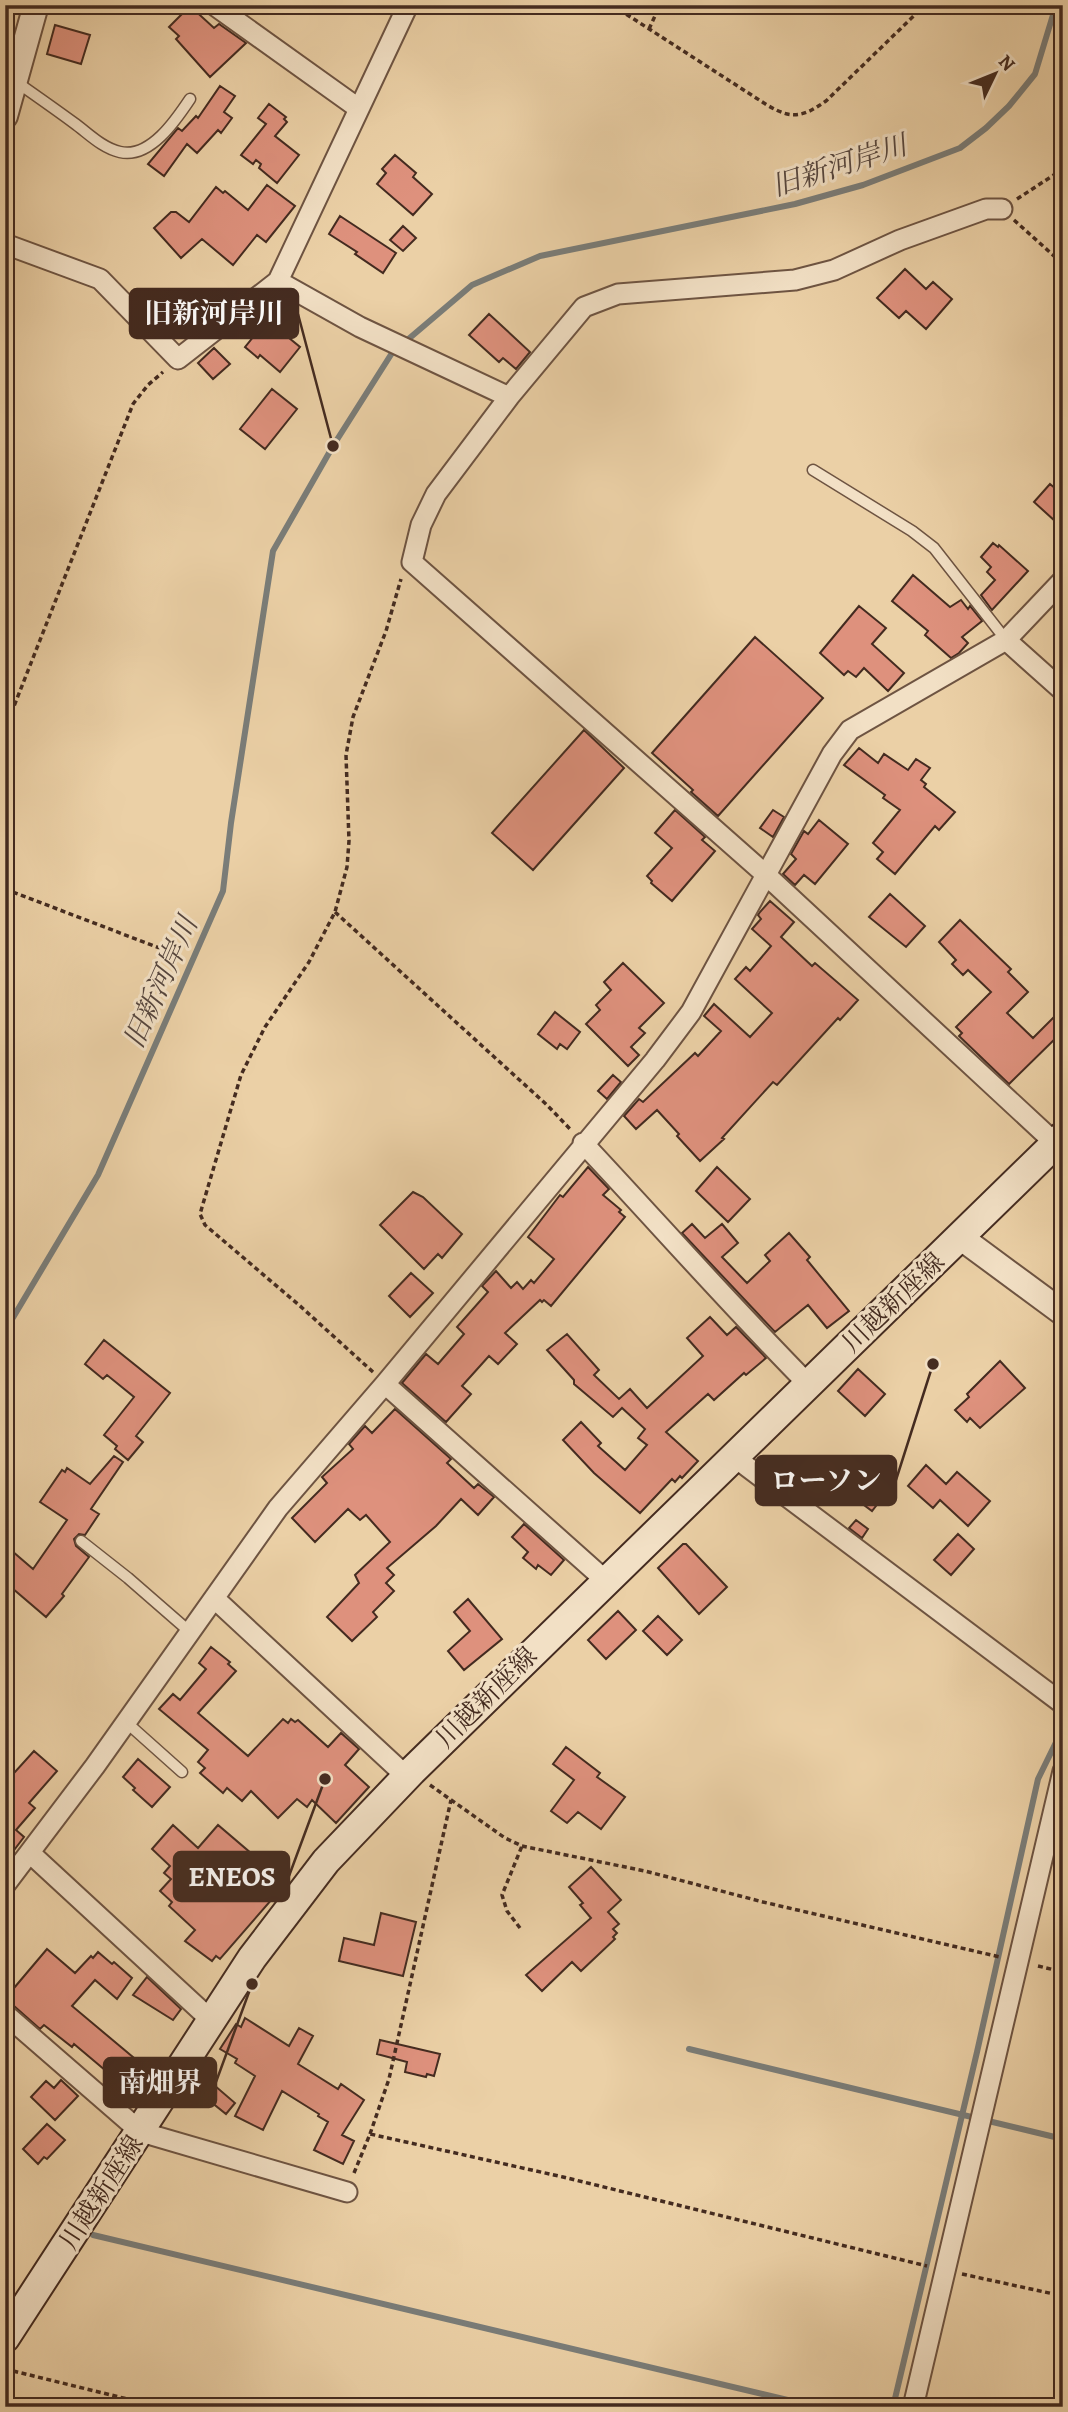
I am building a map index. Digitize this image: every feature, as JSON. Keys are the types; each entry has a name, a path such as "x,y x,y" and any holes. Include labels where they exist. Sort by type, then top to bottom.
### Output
{"main road":[{"name":"川越新座線","path":"5,2338 252,1958 326,1861 409,1774 605,1580 1059,1140"}],"street":[{"path":"5,116 36,5"},
{"path":"214,5 358,108"},
{"path":"5,244 100,279 178,359 278,281 408,5"},
{"path":"1002,209 986,209 900,240 834,270 795,280 618,295 584,307 509,397 436,494 421,525 412,562 765,874 1059,1140"},
{"path":"278,281 360,327 509,397"},
{"path":"5,1885 278,1508 385,1384 691,1012 832,754 850,730 1006,640 1063,580"},
{"path":"1006,640 1063,691"},
{"path":"583,1143 688,1254 734,1308 808,1384"},
{"path":"960,1237 1063,1313"},
{"path":"385,1384 605,1580"},
{"path":"733,1456 1063,1704"},
{"path":"214,1598 409,1774"},
{"path":"913,2407 1063,1771"},
{"path":"30,1853 211,2020"},
{"path":"5,2014 141,2132 347,2192"}],"lane":[{"path":"15,81 103,145 120,152 135,153 149,146 190,99"},
{"path":"813,470 912,531 934,548 1006,640"},
{"path":"81,1541 118,1569 190,1632"},
{"path":"125,1722 182,1772"}],"path":[{"path":"612,5 781,114 793,116 810,112 826,101 925,5"},
{"path":"649,29 660,5"},
{"path":"1063,169 1002,209 1063,264"},
{"path":"5,729 133,404 148,385 178,359"},
{"path":"385,1384 299,1305 205,1225 200,1214 250,1053 309,962 335,912 346,867 346,755 353,717 386,631 401,579 412,562"},
{"path":"5,889 162,949"},
{"path":"335,912 547,1105 583,1143"},
{"path":"409,1774 505,1838 523,1846 645,1871 789,1908 1063,1972"},
{"path":"347,2192 389,2079 451,1800"},
{"path":"520,1928 507,1911 502,1895 523,1846"},
{"path":"370,2134 1063,2296"},
{"path":"5,2370 160,2407"}],"building":[{"path":"190,6 214,28 219,24 246,43 210,77 176,39 179,36 169,27"},
{"path":"55,25 90,35 81,64 47,54"},
{"path":"220,86 235,96 224,112 232,118 221,133 218,130 197,153 187,144 164,176 148,164 178,128 182,131 196,116 198,118"},
{"path":"269,104 286,117 284,119 287,122 275,136 299,155 277,183 259,168 261,164 256,160 253,164 241,155 266,124 258,118"},
{"path":"395,155 416,173 413,177 432,194 413,215 377,184 386,173 382,169"},
{"path":"267,185 295,206 266,242 257,235 233,265 202,239 181,258 154,228 171,212 176,212 189,222 216,187 248,210"},
{"path":"340,216 396,253 383,273 329,234"},
{"path":"403,226 416,238 403,251 390,240"},
{"path":"905,269 926,289 933,282 952,299 926,329 906,311 899,318 877,298"},
{"path":"489,314 530,352 516,369 503,358 499,362 469,335"},
{"path":"267,320 300,347 280,372 260,355 258,358 245,347"},
{"path":"214,348 230,364 213,379 198,363"},
{"path":"272,389 297,409 265,449 240,429"},
{"path":"1050,484 1063,495 1063,512 1055,521 1034,502"},
{"path":"993,543 998,547 999,545 1028,571 992,610 981,595 995,580 987,572 991,567 981,557"},
{"path":"913,575 950,607 961,600 968,609 970,606 982,621 962,637 968,643 951,658 925,635 928,631 892,601"},
{"path":"859,606 886,628 872,644 904,673 888,691 864,668 856,677 848,671 844,675 820,653"},
{"path":"755,637 823,698 718,816 652,753"},
{"path":"584,730 624,768 533,870 492,833"},
{"path":"859,748 878,763 884,754 908,770 916,759 930,768 921,780 926,784 924,787 955,812 939,830 935,826 895,874 877,859 883,852 873,843 900,810 883,798 885,795 844,765"},
{"path":"675,810 705,837 702,840 715,851 672,901 651,883 647,876 672,848 655,833"},
{"path":"773,810 784,817 773,837 760,828"},
{"path":"819,820 848,844 815,884 804,875 795,885 783,874 796,859 791,854 804,831 808,834"},
{"path":"890,894 925,926 906,947 869,917"},
{"path":"770,901 794,922 781,937 812,966 815,963 858,1000 777,1085 773,1082 722,1138 724,1139 700,1161 657,1110 636,1129 624,1116 639,1099 643,1102 695,1053 698,1056 721,1031 704,1016 714,1004 750,1037 772,1013 735,979 746,967 750,971 771,946 752,929 761,919 758,915"},
{"path":"960,920 1011,969 1008,972 1028,992 1007,1013 1033,1038 1063,1008 1063,1031 1009,1084 959,1036 962,1033 956,1027 991,992 968,970 963,975 952,964 956,960 939,942"},
{"path":"623,963 664,1003 639,1028 645,1033 631,1047 639,1055 628,1066 586,1024 600,1010 596,1005 611,990 604,982"},
{"path":"555,1012 580,1032 567,1049 560,1044 557,1049 538,1034"},
{"path":"613,1075 621,1082 607,1099 598,1091"},
{"path":"588,1167 609,1189 603,1195 621,1210 619,1212 625,1217 551,1306 540,1300 505,1333 517,1344 498,1364 489,1356 462,1386 471,1394 446,1422 402,1383 426,1354 438,1364 464,1334 457,1327 488,1292 482,1286 496,1271 511,1288 517,1282 523,1289 531,1280 534,1283 554,1259 528,1237 560,1195 563,1197"},
{"path":"717,1167 750,1199 728,1222 696,1191"},
{"path":"413,1192 423,1197 462,1234 442,1258 438,1254 424,1269 380,1225"},
{"path":"692,1224 705,1238 722,1224 738,1243 722,1257 747,1283 770,1261 765,1255 789,1233 810,1257 807,1260 849,1311 827,1328 808,1305 775,1332 682,1233"},
{"path":"411,1273 433,1293 410,1317 389,1296"},
{"path":"710,1317 727,1335 736,1327 766,1358 746,1375 744,1373 714,1400 708,1394 666,1432 698,1461 682,1478 680,1476 675,1482 672,1479 640,1513 594,1473 563,1440 581,1422 601,1443 598,1446 625,1470 647,1445 638,1438 645,1429 622,1408 613,1417 574,1384 574,1380 547,1350 567,1334 599,1370 594,1375 619,1399 630,1389 647,1408 703,1356 687,1338"},
{"path":"104,1340 170,1393 136,1436 143,1442 128,1460 104,1435 134,1397 107,1375 103,1379 85,1364"},
{"path":"1000,1361 1025,1388 980,1428 970,1418 967,1422 955,1410"},
{"path":"858,1369 885,1394 865,1416 838,1391"},
{"path":"395,1409 451,1459 447,1463 474,1488 478,1484 494,1497 478,1515 461,1499 436,1526 387,1568 394,1575 386,1583 394,1591 373,1612 377,1617 352,1641 327,1617 359,1583 355,1575 390,1542 366,1515 360,1520 348,1509 315,1542 292,1518 327,1483 322,1477 353,1449 349,1444 365,1426 372,1433"},
{"path":"114,1456 123,1462 91,1509 99,1514 85,1535 79,1534 74,1539 76,1546 89,1557 62,1594 64,1596 46,1617 5,1582 5,1545 33,1569 67,1520 40,1502 62,1470 65,1472 67,1468 90,1484"},
{"path":"926,1465 946,1484 957,1472 990,1501 968,1526 940,1500 933,1508 908,1486"},
{"path":"861,1474 886,1493 872,1511 848,1493"},
{"path":"856,1520 868,1529 862,1538 849,1528"},
{"path":"524,1524 564,1560 551,1575 538,1565 536,1569 523,1558 528,1552 512,1537"},
{"path":"958,1534 974,1549 951,1575 934,1560"},
{"path":"683,1544 727,1587 699,1614 658,1568"},
{"path":"468,1599 502,1639 464,1670 448,1651 470,1631 454,1612"},
{"path":"618,1611 636,1630 606,1659 588,1640"},
{"path":"658,1616 682,1640 667,1655 643,1631"},
{"path":"211,1647 230,1662 228,1664 236,1671 198,1713 248,1756 283,1719 288,1723 291,1719 295,1722 298,1720 328,1747 341,1733 359,1749 345,1765 369,1787 336,1823 312,1800 307,1807 297,1799 278,1818 251,1791 242,1801 227,1788 223,1793 200,1773 205,1768 198,1762 208,1750 159,1709 173,1694 180,1700 206,1669 199,1663"},
{"path":"566,1747 600,1773 597,1777 625,1797 601,1829 578,1812 567,1823 551,1811 574,1780 553,1764"},
{"path":"34,1751 57,1771 29,1803 35,1808 16,1830 24,1837 5,1862 5,1783"},
{"path":"138,1759 170,1787 152,1807 123,1777"},
{"path":"173,1825 198,1848 218,1825 286,1883 220,1959 216,1956 212,1961 185,1941 195,1930 169,1906 172,1902 160,1891 171,1879 164,1873 170,1866 152,1849"},
{"path":"591,1867 621,1900 608,1912 619,1924 613,1929 617,1933 613,1937 615,1939 581,1971 572,1962 542,1991 526,1975 591,1918 580,1905 583,1903 569,1887"},
{"path":"381,1913 416,1922 403,1976 339,1961 344,1938 374,1945"},
{"path":"47,1949 75,1973 98,1952 132,1978 117,1999 95,1980 72,2006 152,2073 134,2106 107,2086 112,2076 74,2044 72,2047 44,2025 40,2029 13,2005 5,2002 5,1981 14,1988"},
{"path":"147,1977 181,2009 173,2020 133,1995"},
{"path":"245,2018 289,2046 299,2028 313,2036 298,2064 338,2089 341,2084 364,2100 342,2135 354,2141 343,2164 314,2150 328,2122 282,2091 263,2130 235,2116 255,2076 235,2063 237,2059 220,2049 236,2024 241,2027"},
{"path":"380,2040 440,2054 434,2076 405,2072 407,2062 377,2054"},
{"path":"200,2073 235,2103 226,2114 190,2085"},
{"path":"61,2080 78,2096 55,2120 31,2097 46,2081 54,2088"},
{"path":"47,2124 65,2140 47,2159 44,2157 38,2164 23,2149"}],"waterway":[{"name":"旧新河岸川","path":"5,1331 98,1175 223,891 273,551 333,446 392,353 472,285 540,256 795,204 863,185 960,148 1009,106 1035,74 1056,5"},
{"path":"893,2407 1038,1779 1063,1728"},
{"path":"689,2049 1063,2139"},
{"path":"93,2235 817,2407"}],"place":[{"name":"旧新河岸川","path":"333,446"},
{"name":"ローソン","path":"933,1364"},
{"name":"ENEOS","path":"325,1779"},
{"name":"南畑界","path":"252,1984"}]}
